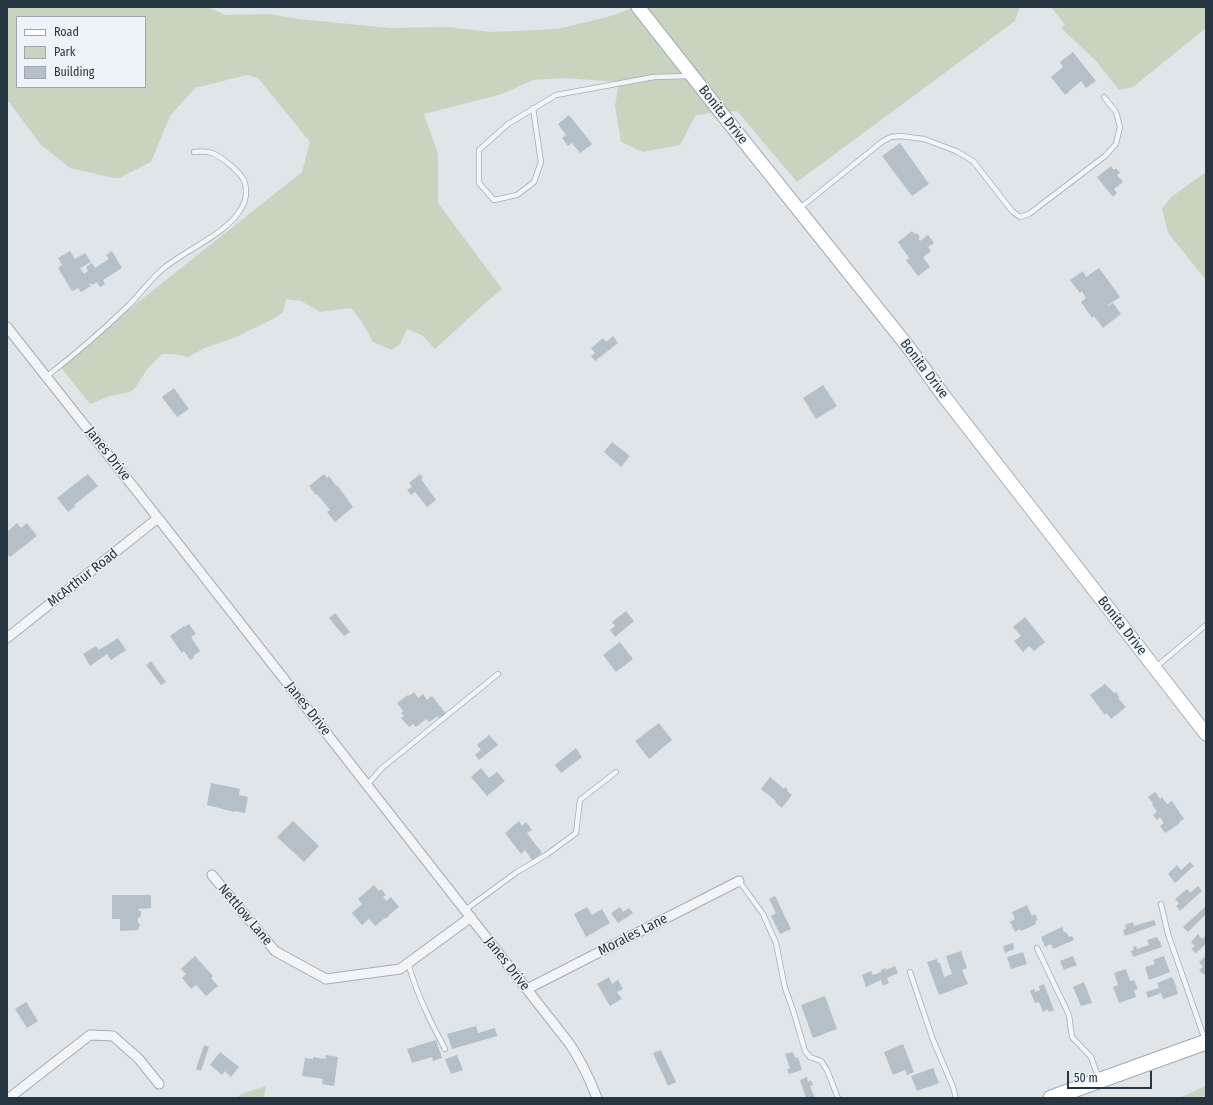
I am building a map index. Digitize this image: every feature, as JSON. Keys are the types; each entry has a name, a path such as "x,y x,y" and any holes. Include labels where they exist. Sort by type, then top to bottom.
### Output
{"main road":[{"path":"1051,1098 1206,1042"}],"street":[{"name":"Bonita Drive","path":"638,7 909,348 943,395 1206,734"},
{"name":"Janes Drive","path":"7,327 468,913 579,1057 588,1073 597,1098"},
{"name":"McArthur Road","path":"7,638 158,518"},
{"name":"Nettlow Lane","path":"212,875 275,951 326,979 400,969 468,913"},
{"name":"Morales Lane","path":"527,990 739,881"},
{"path":"9,1098 90,1035 113,1036 139,1059 159,1084"}],"lane":[{"path":"534,108 541,162 534,182 517,196 494,200 479,183 479,150 508,124 534,108 556,95 654,77 692,76"},
{"path":"799,210 883,141 891,137 900,136 924,139 956,151 973,161 1012,211 1020,217 1029,214 1105,156 1116,144 1120,127 1116,112 1104,97"},
{"path":"46,377 128,307 150,280 165,267 212,237 230,222 242,208 246,198 246,189 245,182 240,174 227,162 214,154 205,151 194,152"},
{"path":"1154,668 1206,625"},
{"path":"367,785 382,768 498,674"},
{"path":"468,913 517,872 546,855 576,833 580,800 616,772"},
{"path":"739,881 762,914 776,943 785,988 805,1051 810,1056 821,1061 838,1098"},
{"path":"1161,904 1168,934 1206,1042"},
{"path":"1037,948 1069,1015 1072,1037 1091,1056 1099,1081"},
{"path":"408,963 415,986 426,1013 445,1049"},
{"path":"910,972 933,1040 953,1087 956,1098"}],"green space":[{"path":"7,7 208,7 225,15 269,14 299,19 390,28 446,27 492,32 558,29 615,15 631,8 713,113 696,115 680,145 643,152 621,142 615,106 619,82 565,78 533,80 502,94 424,114 438,154 438,203 502,289 435,349 422,335 407,329 400,344 392,350 373,342 362,322 351,308 320,312 301,301 286,299 283,312 277,317 236,337 205,348 188,357 175,354 162,354 148,368 135,388 130,392 110,396 90,404 59,365 302,172 310,142 258,78 247,75 195,88 170,116 151,162 119,178 114,178 70,168 40,144 7,101"},
{"path":"647,7 1019,7 1019,11 1015,21 797,182 737,111 729,112"},
{"path":"1051,7 1206,7 1206,28 1133,87 1119,90 1096,61 1061,28 1065,25"},
{"path":"1206,172 1206,280 1168,233 1162,209 1171,197"},
{"path":"266,1086 264,1098 237,1098 241,1094"},
{"path":"1206,1086 1206,1098 1179,1098"}],"building":[{"path":"1073,52 1096,81 1086,88 1081,81 1065,95 1051,77 1063,67 1060,62"},
{"path":"569,115 592,144 580,153 572,143 568,146 562,138 566,135 558,124"},
{"path":"900,143 929,184 912,196 882,156"},
{"path":"1111,166 1114,170 1116,168 1120,173 1117,175 1123,182 1114,189 1117,193 1113,197 1097,177"},
{"path":"912,231 915,234 917,233 920,237 918,239 920,241 928,235 934,243 928,247 931,251 923,257 930,267 918,276 906,260 909,258 898,242"},
{"path":"70,251 75,259 85,253 91,262 80,268 84,274 88,271 86,267 92,263 95,268 109,259 106,255 112,251 122,268 103,280 105,284 100,287 97,282 92,285 91,283 89,284 91,286 81,292 78,288 72,291 58,268 62,265 58,258"},
{"path":"1099,268 1120,297 1107,306 1113,303 1121,314 1103,328 1094,316 1092,318 1081,302 1086,298 1082,291 1080,293 1070,280 1083,271 1086,277"},
{"path":"613,336 618,343 595,361 591,356 595,353 591,348 603,338 606,342"},
{"path":"823,385 837,406 816,419 803,398"},
{"path":"174,388 189,409 177,417 162,397"},
{"path":"612,442 630,456 621,467 604,452"},
{"path":"88,474 98,486 74,505 76,506 68,512 57,498"},
{"path":"324,474 327,478 329,476 336,486 337,485 353,507 335,522 327,512 330,510 309,486"},
{"path":"420,474 423,478 421,479 436,500 427,507 415,492 411,495 407,490 412,487 409,483"},
{"path":"17,523 21,528 27,523 37,536 10,557 7,554 7,532"},
{"path":"626,611 634,621 615,637 610,630 615,626 612,622"},
{"path":"335,613 350,632 344,636 329,618"},
{"path":"1025,617 1045,642 1034,651 1029,646 1023,652 1014,641 1021,636 1013,627"},
{"path":"189,624 196,634 191,637 200,651 190,660 184,651 182,653 170,636"},
{"path":"118,638 126,650 111,660 107,654 90,666 83,654 96,646 99,650"},
{"path":"620,642 633,659 616,672 603,655"},
{"path":"151,661 166,682 161,685 146,665"},
{"path":"1105,684 1114,693 1116,692 1119,697 1118,698 1126,707 1111,719 1107,713 1105,715 1090,695"},
{"path":"414,692 418,698 423,694 427,700 432,696 446,714 440,719 438,716 429,722 426,719 416,727 413,724 409,727 401,718 404,716 401,713 403,711 397,703"},
{"path":"659,723 672,740 649,759 635,741"},
{"path":"489,735 498,745 479,760 475,755 481,750 477,745"},
{"path":"576,748 582,757 561,773 555,765"},
{"path":"481,768 489,778 497,772 505,781 487,796 471,777"},
{"path":"770,777 784,789 785,787 792,795 782,808 761,789"},
{"path":"211,783 240,789 239,795 248,797 245,813 207,805"},
{"path":"1155,792 1160,799 1162,797 1167,804 1172,801 1184,819 1165,833 1160,826 1164,823 1160,817 1157,820 1153,815 1157,812 1152,804 1153,803 1148,797"},
{"path":"293,821 319,846 304,862 277,837"},
{"path":"519,821 522,826 526,822 532,830 527,833 542,853 532,860 525,850 521,854 505,833"},
{"path":"1190,862 1194,866 1175,883 1168,874 1177,865 1181,870"},
{"path":"374,885 379,891 381,889 386,895 383,897 386,901 391,897 399,907 375,926 369,919 362,925 352,913 362,904 358,899"},
{"path":"1198,886 1202,891 1180,911 1176,906 1179,904 1175,899 1187,889 1190,893"},
{"path":"112,895 151,895 151,908 138,909 141,911 141,916 138,918 138,923 140,924 138,930 120,931 120,919 112,919"},
{"path":"775,896 791,929 780,934 771,916 776,913 769,899"},
{"path":"1027,905 1032,916 1035,914 1038,920 1035,921 1036,924 1021,931 1020,929 1015,932 1010,922 1015,919 1012,912"},
{"path":"587,907 592,915 602,909 610,923 586,937 574,914"},
{"path":"620,907 623,912 629,908 633,913 618,923 611,913"},
{"path":"1205,907 1206,914 1188,932 1183,927"},
{"path":"1154,920 1156,925 1125,936 1123,930 1126,929 1125,925 1133,922 1134,926"},
{"path":"1062,927 1064,932 1066,932 1069,937 1072,936 1074,940 1053,949 1051,944 1045,947 1041,937"},
{"path":"1198,934 1202,939 1206,935 1206,944 1196,953 1191,949 1195,946 1191,942"},
{"path":"1157,937 1162,947 1133,957 1131,951 1134,950 1133,947 1136,946 1137,949 1149,945 1147,940"},
{"path":"1013,943 1014,949 1005,953 1003,946"},
{"path":"961,951 967,968 962,970 968,984 939,995 927,962 937,959 938,963 940,963 944,977 952,974 946,956"},
{"path":"1023,952 1027,964 1011,969 1007,957"},
{"path":"195,956 213,976 211,978 218,986 206,996 196,985 191,989 182,978 186,974 181,969"},
{"path":"1073,956 1077,965 1064,970 1060,961"},
{"path":"1164,956 1170,972 1149,980 1145,967 1155,964 1153,960"},
{"path":"1206,956 1206,973 1204,975 1199,970 1203,967 1199,962"},
{"path":"895,966 898,973 887,978 889,983 883,986 881,980 866,987 862,975 871,971 873,975 881,972 881,970 885,968 886,970"},
{"path":"1126,969 1130,981 1134,980 1138,989 1134,990 1136,997 1119,1003 1113,987 1118,985 1114,973"},
{"path":"609,977 612,984 618,980 623,989 617,992 622,999 610,1006 597,984"},
{"path":"1172,977 1178,994 1163,999 1161,993 1148,998 1146,992 1159,988 1157,983"},
{"path":"1084,982 1092,1003 1081,1006 1073,987"},
{"path":"1044,984 1054,1010 1049,1012 1048,1009 1043,1012 1039,1002 1035,1003 1030,991 1034,989 1035,992 1040,990 1039,986"},
{"path":"825,996 837,1029 813,1038 801,1005"},
{"path":"26,1002 38,1021 27,1028 15,1009"},
{"path":"476,1026 478,1033 495,1028 497,1036 452,1049 447,1034"},
{"path":"436,1040 442,1058 433,1061 432,1057 412,1063 407,1049"},
{"path":"903,1044 914,1072 907,1075 905,1070 893,1075 884,1052"},
{"path":"204,1045 209,1047 201,1071 196,1069"},
{"path":"661,1050 676,1082 668,1086 653,1053"},
{"path":"220,1052 239,1067 231,1077 225,1071 222,1075 210,1065"},
{"path":"793,1052 795,1058 798,1057 802,1070 789,1074 787,1069 790,1068 785,1054"},
{"path":"326,1055 338,1057 334,1086 322,1084 323,1079 302,1076 305,1058 313,1059 313,1057 325,1059 325,1061"},
{"path":"457,1055 463,1070 451,1074 445,1059"},
{"path":"933,1068 939,1083 917,1091 911,1076"},
{"path":"807,1077 808,1082 811,1080 813,1085 810,1086 815,1098 806,1098 800,1080"}]}
